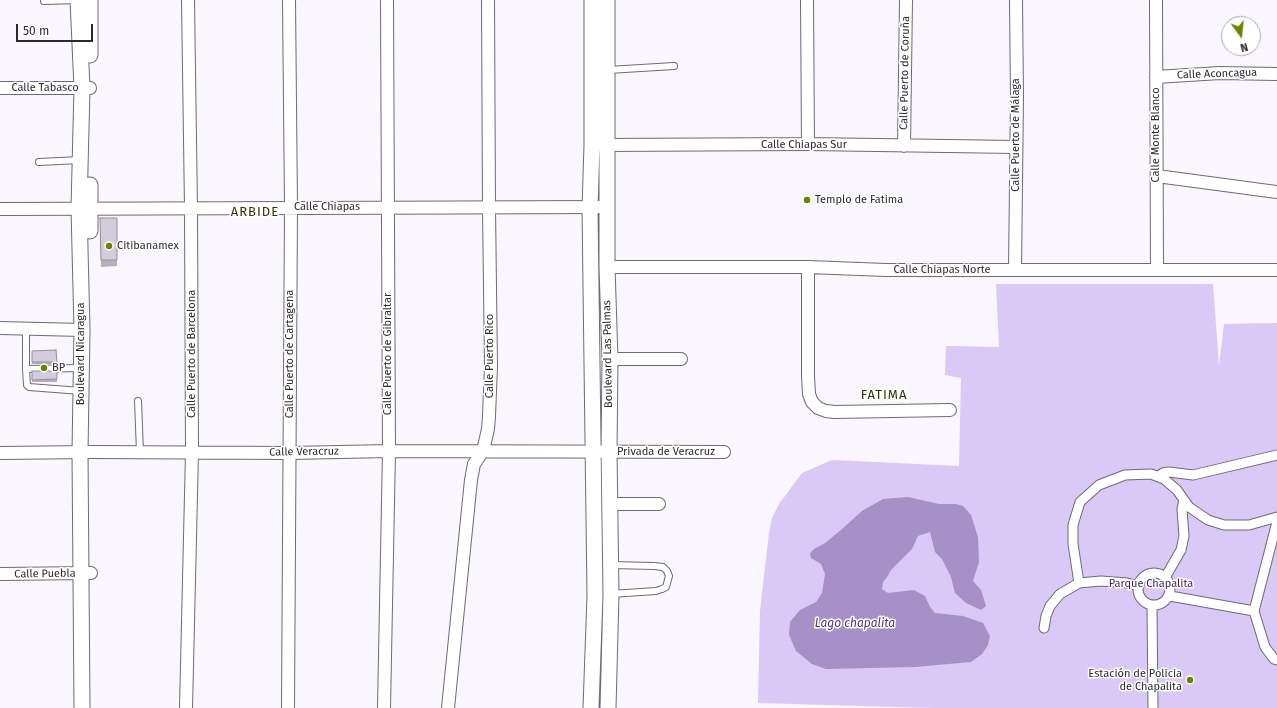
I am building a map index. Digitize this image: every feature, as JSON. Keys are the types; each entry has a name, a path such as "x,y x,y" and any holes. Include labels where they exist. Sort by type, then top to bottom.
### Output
{"street":[{"name":"Boulevard Nicaragua","path":"78,0 86,88 80,160 84,208 86,573 92,708"},
{"name":"Boulevard Nicaragua","path":"85,452 81,368 86,88 90,0"},
{"name":"Calle Puerto de Barcelona","path":"186,708 192,452 188,0"},
{"name":"Calle Puerto de Cartagena","path":"288,708 291,207 290,0"},
{"name":"Calle Puerto de Gibraltar","path":"384,708 389,451 387,0"},
{"name":"Calle Puerto Rico","path":"448,708 470,480 474,464 483,451 488,429 491,366 488,0"},
{"name":"Boulevard Las Palmas","path":"592,0 599,145 607,207 610,360 609,452 611,565 608,708"},
{"name":"Boulevard Las Palmas","path":"591,708 595,596 590,208 599,145 607,70 607,0"},
{"path":"807,0 808,144"},
{"name":"Calle Puerto de Coruña","path":"904,146 906,0"},
{"name":"Calle Puerto de Málaga","path":"1015,270 1016,0"},
{"name":"Calle Monte Blanco","path":"1156,0 1156,270"},
{"name":"Calle Aconcagua","path":"1156,77 1220,73 1277,74"},
{"name":"Calle Tabasco","path":"0,88 86,88"},
{"name":"Calle Chiapas Sur","path":"599,145 808,144 1016,147"},
{"path":"1156,176 1277,192"},
{"name":"Calle Chiapas","path":"0,208 607,207"},
{"name":"Calle Chiapas Norte","path":"607,267 808,267 886,270 1277,270"},
{"path":"808,267 808,376 809,394 812,402 818,408 834,412 950,410"},
{"path":"0,328 82,330"},
{"path":"610,360 681,359"},
{"name":"Calle Veracruz","path":"0,453 290,453 389,451 609,452"},
{"name":"Privada de Veracruz","path":"609,452 724,452"},
{"path":"1158,476 1169,472 1193,475 1277,455"},
{"path":"1079,583 1073,538 1073,525 1080,502 1099,485 1125,475 1151,474 1164,479 1177,490 1189,507 1208,520 1224,525 1249,525 1277,517"},
{"path":"1166,576 1181,550 1184,536 1182,509 1184,500"},
{"path":"610,504 659,504"},
{"path":"1277,522 1254,611 1265,647 1274,659 1277,660"},
{"path":"1156,572 1166,576 1171,585 1170,596 1162,603 1152,605 1143,601 1138,592 1139,582 1146,574 1156,572"},
{"name":"Boulevard Nicaragua","path":"82,708 86,573"},
{"name":"Calle Puebla","path":"0,574 86,573"},
{"path":"1044,628 1046,616 1050,606 1060,594 1079,583 1101,581 1127,583 1139,586"},
{"path":"1170,596 1254,611"},
{"path":"1152,605 1153,708"}],"lane":[{"path":"44,1 78,0"},
{"path":"607,70 674,66"},
{"path":"39,162 80,160"},
{"path":"26,328 26,368 29,387 81,391"},
{"path":"26,368 81,368"},
{"path":"138,401 140,452"},
{"path":"611,565 663,567 669,576 666,587 656,591 611,594"}],"green space":[{"name":"Parque Chapalita","path":"996,284 1213,284 1219,366 1224,324 1277,323 1277,708 932,708 758,703 760,611 769,533 772,518 779,504 802,473 832,460 959,466 961,378 945,375 946,346 999,347"}],"water":[{"name":"Lago chapalita","path":"908,497 939,504 956,504 963,506 971,515 978,537 979,562 973,581 981,590 986,606 981,610 966,603 955,593 951,577 942,559 935,552 930,532 918,536 912,549 891,570 883,582 882,589 888,593 914,590 925,596 930,607 935,613 963,616 983,623 990,636 988,645 982,654 971,662 915,667 826,669 812,664 796,651 789,635 790,622 800,610 816,602 822,593 825,574 821,564 811,558 810,553 825,543 862,511 883,499"}],"building":[{"name":"Citibanamex","path":"100,218 117,218 117,260 101,260"},
{"path":"56,350 57,362 32,362 32,351"},
{"path":"32,371 57,371 57,379 32,380"}],"place":[{"name":"Templo de Fatima","path":"807,200"},
{"name":"Citibanamex","path":"109,246"},
{"name":"BP","path":"44,368"},
{"name":"Estación de Policia de Chapalita","path":"1190,680"}],"district":[{"name":"ARBIDE","path":"255,212"},
{"name":"FATIMA","path":"884,395"}]}
